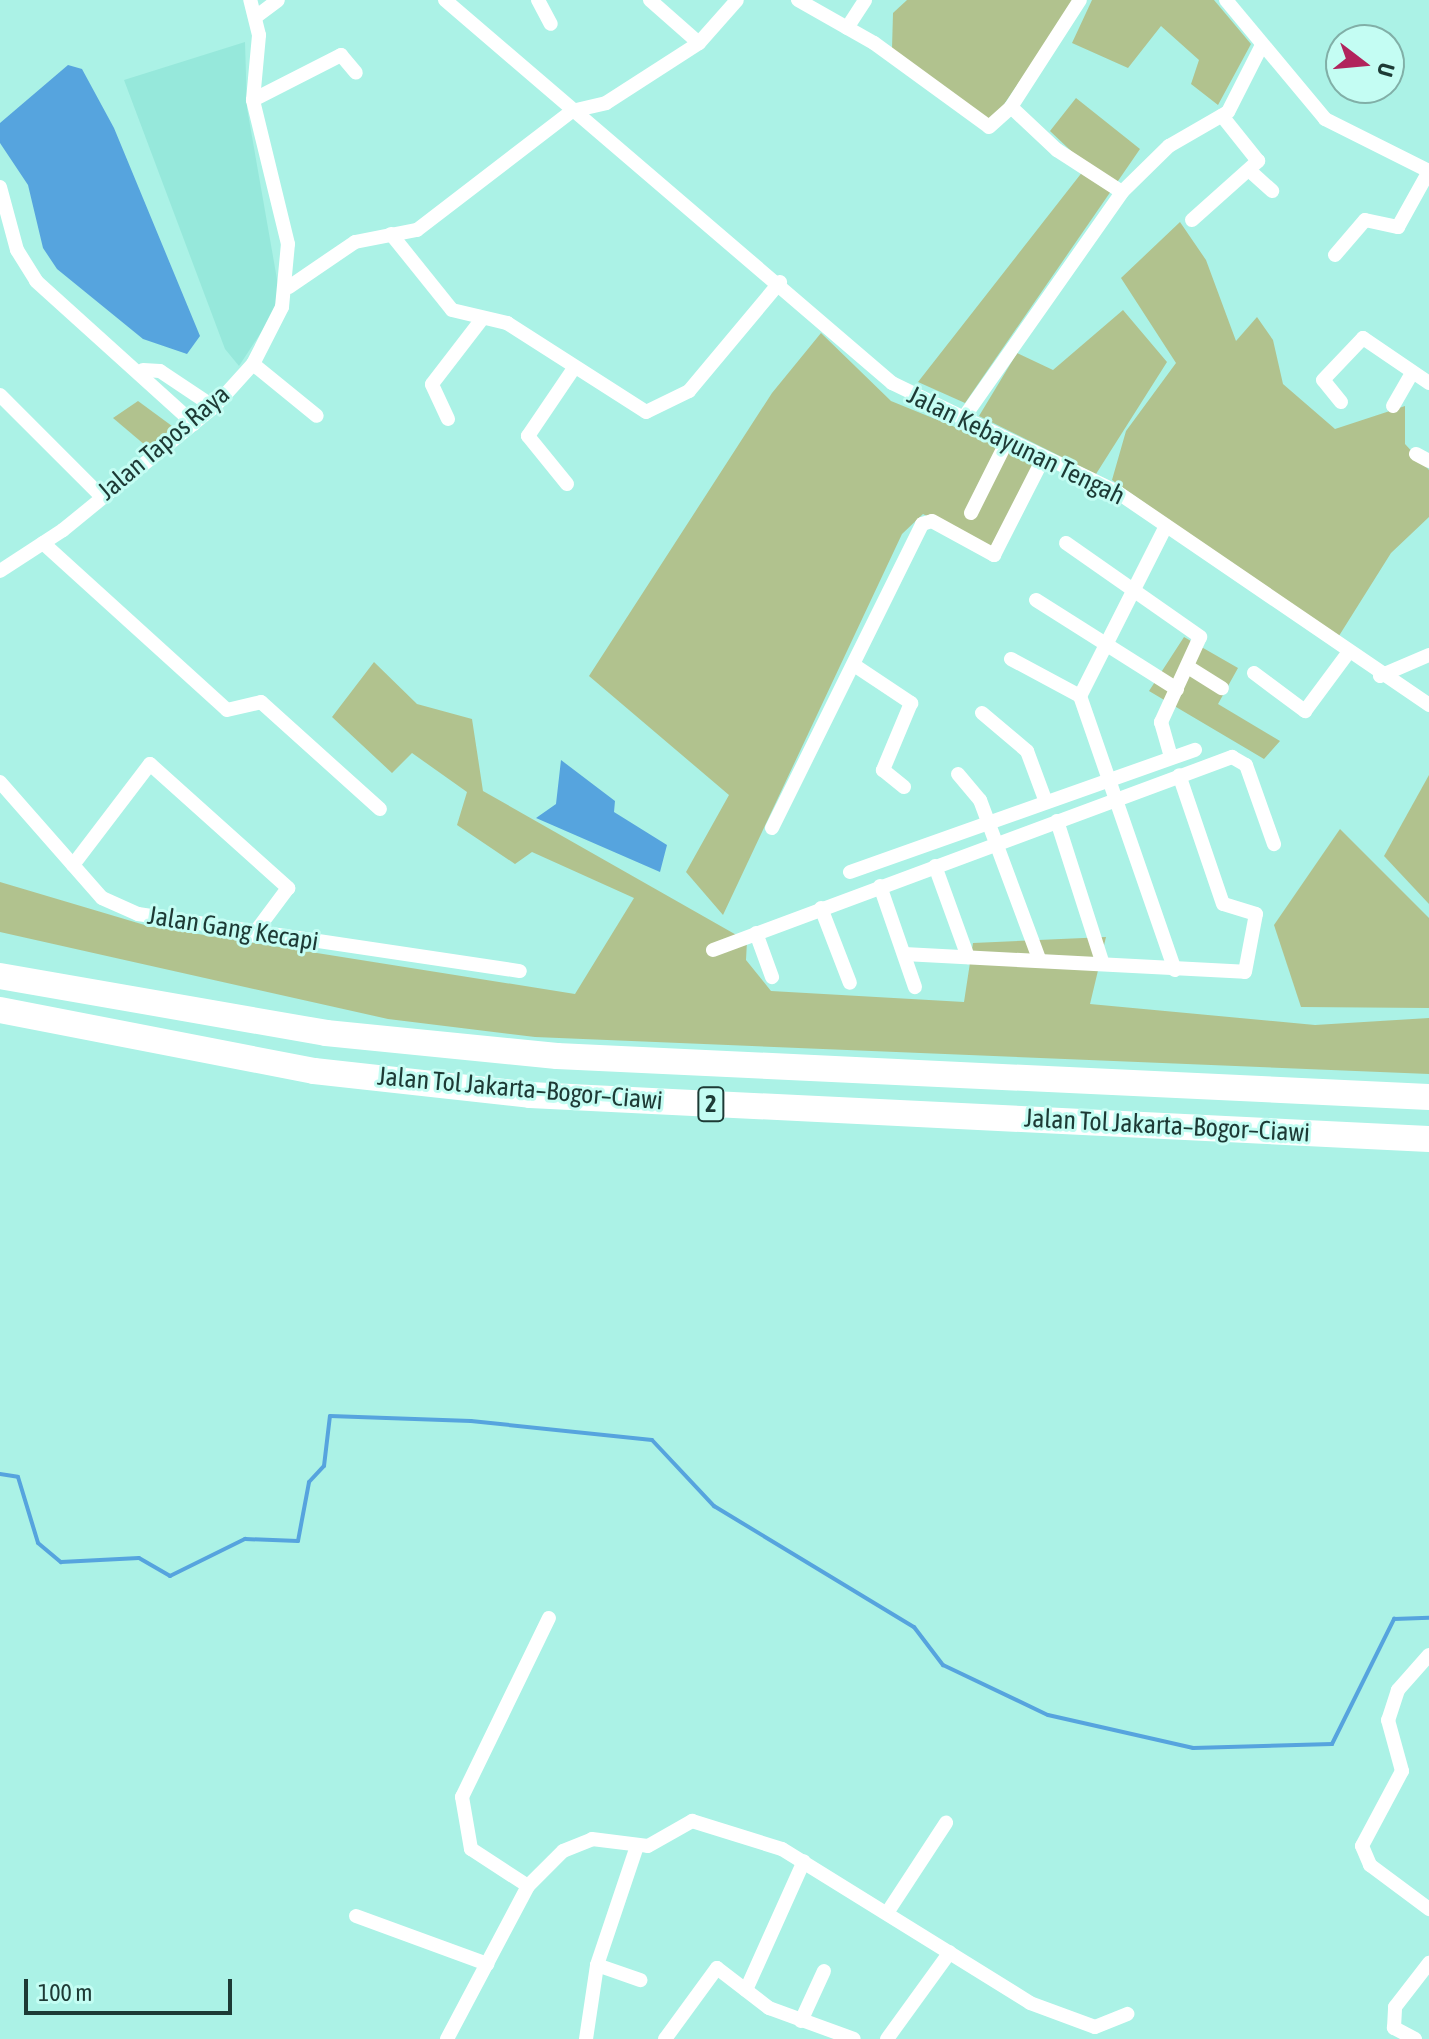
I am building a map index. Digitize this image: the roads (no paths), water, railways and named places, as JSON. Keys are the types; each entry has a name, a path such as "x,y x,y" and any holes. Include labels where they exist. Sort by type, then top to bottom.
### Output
{"highway":[{"name":"Jalan Tol Jakarta–Bogor–Ciawi","path":"0,976 326,1033 557,1056 1429,1097"},
{"name":"Jalan Tol Jakarta–Bogor–Ciawi","path":"0,1010 314,1071 530,1095 1429,1139"}],"street":[{"name":"Jalan Tapos Raya","path":"0,571 43,543 214,407 253,364 289,287 288,244 253,100 257,16 250,0"},
{"path":"257,16 278,0"},
{"name":"Jalan Kebayunan Tengah","path":"445,0 492,34 572,111 780,282 859,359 962,420 1117,492 1387,683 1429,705"},
{"path":"538,0 551,24"},
{"path":"650,0 699,43"},
{"path":"289,287 355,242 417,230 572,111 606,103 699,43 737,0"},
{"path":"798,0 847,28 979,125 995,126 1011,107 1080,0"},
{"path":"847,28 865,0"},
{"path":"1226,0 1325,119 1429,171 1398,227 1365,220 1335,255"},
{"path":"962,420 1122,192 1169,146 1222,116 1262,45"},
{"path":"253,100 341,55 356,73"},
{"path":"1011,107 1057,150 1122,192"},
{"path":"1192,220 1250,171 1257,154 1222,116"},
{"path":"1250,171 1272,191"},
{"path":"0,187 17,250 36,281 143,370 158,398 194,424"},
{"path":"391,234 445,306 482,319 507,323 640,411 653,410 689,391 780,282"},
{"path":"448,419 432,384 482,319"},
{"path":"1341,402 1323,380 1363,338 1429,383"},
{"path":"253,364 317,416"},
{"path":"567,484 528,436 574,368"},
{"path":"143,370 160,371 214,407"},
{"path":"1393,406 1412,373"},
{"path":"0,395 101,496"},
{"path":"971,513 1007,441"},
{"path":"772,828 925,520 994,555 1043,459"},
{"path":"1080,696 1131,587 1166,526"},
{"path":"43,543 227,710 261,702 380,809"},
{"path":"1066,543 1198,634 1188,667 1160,731 1171,758"},
{"path":"1036,600 1177,689"},
{"path":"1254,673 1305,711 1348,653"},
{"path":"1387,683 1429,655"},
{"path":"1011,659 1080,696 1175,970"},
{"path":"854,665 911,703 883,770 904,787"},
{"path":"1188,667 1222,688"},
{"path":"982,713 1027,751 1046,802"},
{"path":"850,872 1195,750"},
{"path":"713,950 1179,775 1240,758 1274,844"},
{"path":"73,865 150,764 288,888 253,935"},
{"path":"958,774 974,788 1039,959"},
{"path":"904,954 1245,972 1257,932 1256,914 1223,904 1179,775"},
{"name":"Jalan Gang Kecapi","path":"0,782 73,865 120,907 253,935 520,971"},
{"path":"1057,821 1103,964"},
{"path":"935,866 968,957"},
{"path":"880,886 915,987"},
{"path":"821,908 850,983"},
{"path":"756,933 772,977"},
{"path":"528,1886 471,1849 462,1797 549,1618"},
{"path":"1428,1903 1390,1884 1362,1846 1402,1771 1388,1720 1398,1690 1429,1655"},
{"path":"447,2039 528,1886 571,1845 603,1839 637,1846 692,1821 804,1861 1026,2002 1092,2026 1128,2014"},
{"path":"887,1913 946,1823"},
{"path":"586,2039 597,1965 637,1846"},
{"path":"746,1990 804,1861"},
{"path":"356,1916 487,1964"},
{"path":"894,2037 950,1952"},
{"path":"1415,2039 1394,2028 1395,2007 1429,1963"},
{"path":"597,1965 640,1980"},
{"path":"665,2039 713,1969 801,2021 854,2039"},
{"path":"801,2021 824,1971"}],"waterway":[{"path":"0,1474 18,1477 38,1543 61,1562 139,1558 170,1576 245,1539 298,1541 309,1482 324,1466 330,1416 471,1421 652,1440 714,1506 914,1627 943,1665 1048,1715 1193,1748 1332,1744 1394,1619 1429,1618"}]}
